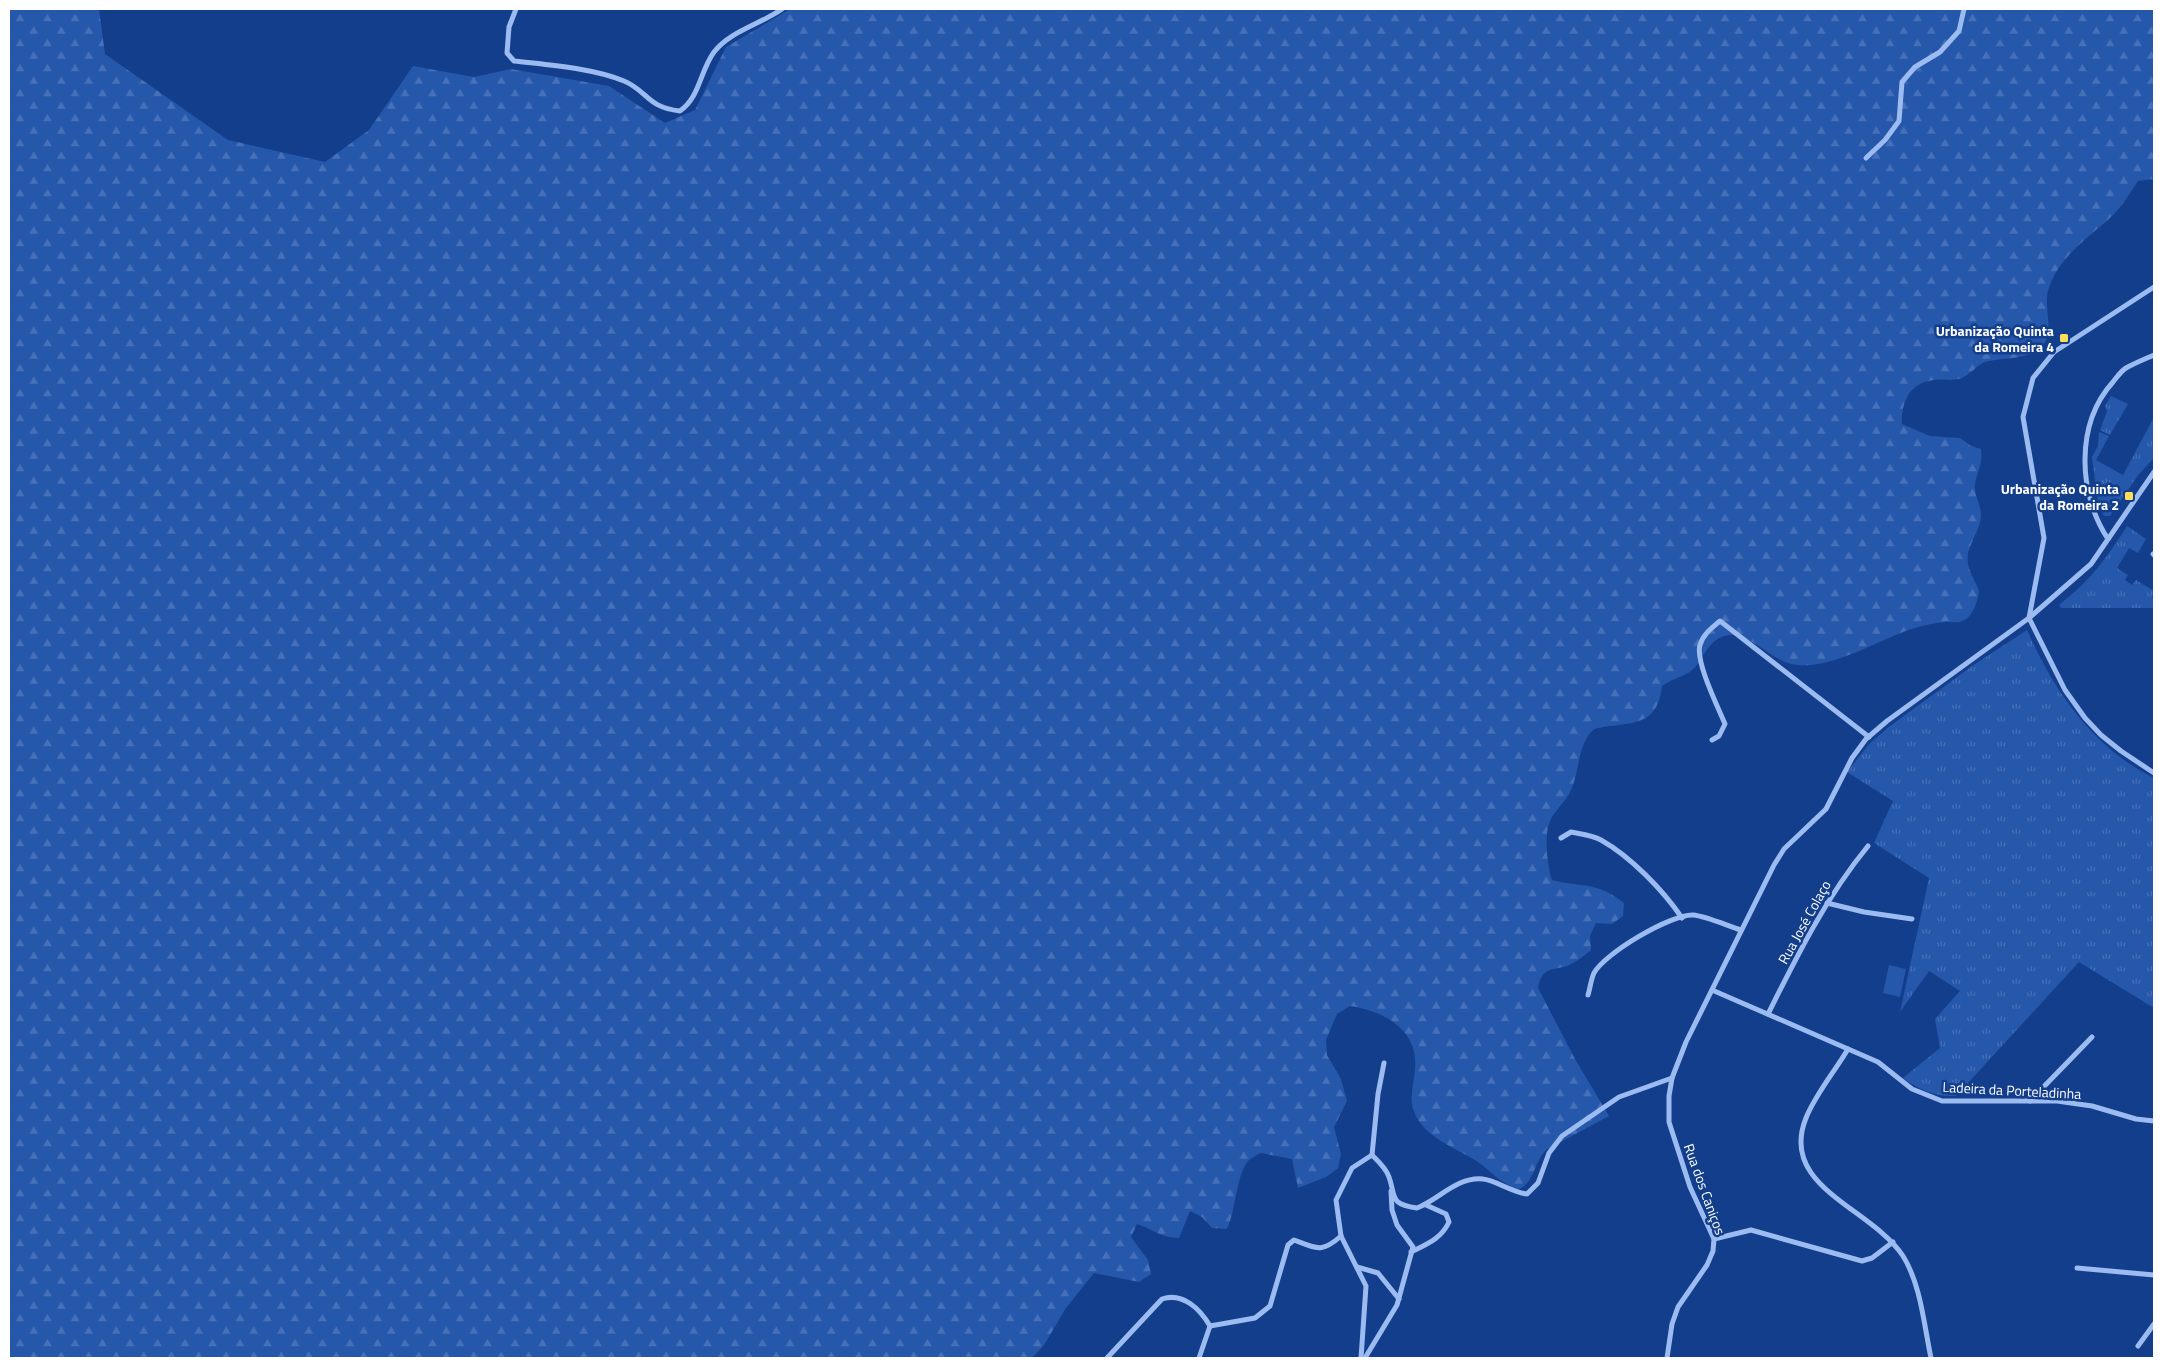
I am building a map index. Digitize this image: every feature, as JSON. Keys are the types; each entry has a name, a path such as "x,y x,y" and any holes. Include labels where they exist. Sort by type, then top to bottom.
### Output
{"street":[{"path":"516,9 509,27 507,54 514,61 600,74 625,81 653,104 665,109 680,111 691,103 714,53 726,40 766,20 782,9"},
{"path":"1866,158 1885,140 1899,121 1902,82 1915,67 1940,52 1959,31 1964,9"},
{"path":"2154,288 2054,352 2033,378 2023,417 2044,538 2029,618 2065,690 2085,718 2100,735 2154,773"},
{"path":"2108,539 2098,524 2091,505 2085,459 2088,426 2108,388 2125,368 2154,355"},
{"name":"Rua dos Caniços","path":"1667,1358 1672,1324 1678,1307 1708,1265 1713,1251 1714,1239 1690,1187 1669,1122 1669,1096 1672,1078 1686,1042 1774,865 1800,832 1819,818 1826,809 1852,758 1869,737 2029,618 2091,564 2154,472"},
{"path":"1712,740 1719,736 1725,724 1700,660 1699,646 1706,633 1720,621 1869,737"},
{"path":"1561,838 1571,832 1601,840 1643,873 1673,905 1682,918"},
{"name":"Rua José Colaço","path":"1768,1014 1843,876 1868,846"},
{"path":"1827,903 1864,912 1912,919"},
{"path":"1588,996 1594,974 1602,963 1622,946 1664,923 1692,915 1741,930"},
{"name":"Ladeira da Porteladinha","path":"1712,990 1878,1062 1912,1089 1942,1101 2057,1101 2092,1106 2136,1119 2154,1121"},
{"path":"2030,1101 2092,1038"},
{"path":"1848,1049 1806,1118 1801,1148 1804,1161 1814,1180 1877,1227 1892,1242 1910,1269 1931,1358"},
{"path":"1365,1358 1399,1299 1412,1242 1402,1233 1393,1214 1389,1178 1372,1155 1378,1094 1384,1063"},
{"path":"1391,1191 1398,1202 1405,1206 1417,1208 1426,1205 1461,1182 1483,1179 1513,1192 1526,1194 1538,1183 1549,1153 1562,1136 1619,1097 1672,1078"},
{"path":"1361,1358 1366,1286 1342,1236 1336,1200 1352,1168 1372,1155"},
{"path":"1411,1252 1432,1242 1446,1229 1449,1222 1446,1214 1426,1205"},
{"path":"1714,1239 1751,1230 1862,1261 1872,1258 1892,1242"},
{"path":"1210,1326 1255,1318 1266,1311 1270,1306 1288,1245 1294,1240 1321,1249 1328,1248 1342,1236"},
{"path":"1357,1267 1378,1273 1399,1299"},
{"path":"2077,1268 2154,1276"},
{"path":"1107,1358 1162,1299 1177,1297 1186,1301 1202,1314 1210,1326"},
{"path":"2138,1346 2154,1324"},
{"path":"1199,1358 1210,1326"}],"green space":[{"path":"9,9 99,9 105,54 228,140 325,162 369,130 413,66 474,77 511,69 609,86 665,123 695,110 726,47 790,9 2154,9 2154,179 2138,181 2117,211 2075,248 2059,268 2048,291 2047,337 2039,349 2025,356 1993,360 1981,364 1959,379 1933,380 1922,383 1911,391 1907,397 1903,410 1902,424 1930,436 1960,438 1971,446 1981,449 1981,464 1975,485 1981,515 1979,527 1968,557 1970,570 1979,591 1976,605 1968,617 1960,622 1930,624 1918,627 1852,654 1819,664 1803,665 1788,663 1740,636 1724,636 1717,639 1711,645 1692,670 1662,686 1657,706 1646,718 1631,723 1598,728 1588,736 1584,743 1571,790 1549,823 1547,848 1549,866 1552,880 1590,886 1614,896 1624,903 1623,916 1612,924 1596,923 1590,936 1591,950 1567,966 1544,973 1538,988 1575,1059 1609,1116 1546,1150 1528,1182 1519,1189 1506,1184 1481,1164 1441,1141 1426,1129 1413,1108 1415,1055 1405,1033 1387,1018 1375,1012 1350,1006 1337,1014 1326,1040 1327,1055 1341,1079 1347,1101 1334,1127 1341,1154 1338,1168 1326,1177 1298,1188 1292,1159 1261,1153 1249,1160 1244,1167 1227,1229 1212,1228 1202,1217 1190,1211 1179,1238 1162,1235 1137,1224 1131,1237 1148,1260 1151,1274 1139,1282 1094,1273 1066,1308 1044,1345 1032,1358 9,1358"},
{"path":"2111,396 2128,404 2110,435 2100,430 2107,411 2105,406"},
{"path":"2153,419 2154,458 2139,474 2110,516 2104,516 2098,503 2092,457 2098,446 2099,432 2109,436 2096,460 2123,475"},
{"path":"2127,526 2146,539 2138,553 2129,548 2117,568 2128,575 2125,580 2132,585 2136,580 2154,591 2152,598 2154,599 2154,608 2061,608 2059,605 2097,569"},
{"path":"2027,630 2050,675 2078,716 2112,751 2132,766 2154,778 2154,1008 2079,962 1956,1096 1935,1094 1915,1086 1903,1078 1940,1048 1935,1019 1960,991 1929,971 1900,1012 1929,878 1874,843 1893,801 1847,772 1870,743 1890,726 1975,664"},
{"path":"1889,965 1906,969 1900,997 1883,993"}],"place":[{"name":"Urbanização Quinta da Romeira 4","path":"2064,338"},
{"name":"Urbanização Quinta da Romeira 2","path":"2129,496"}]}
